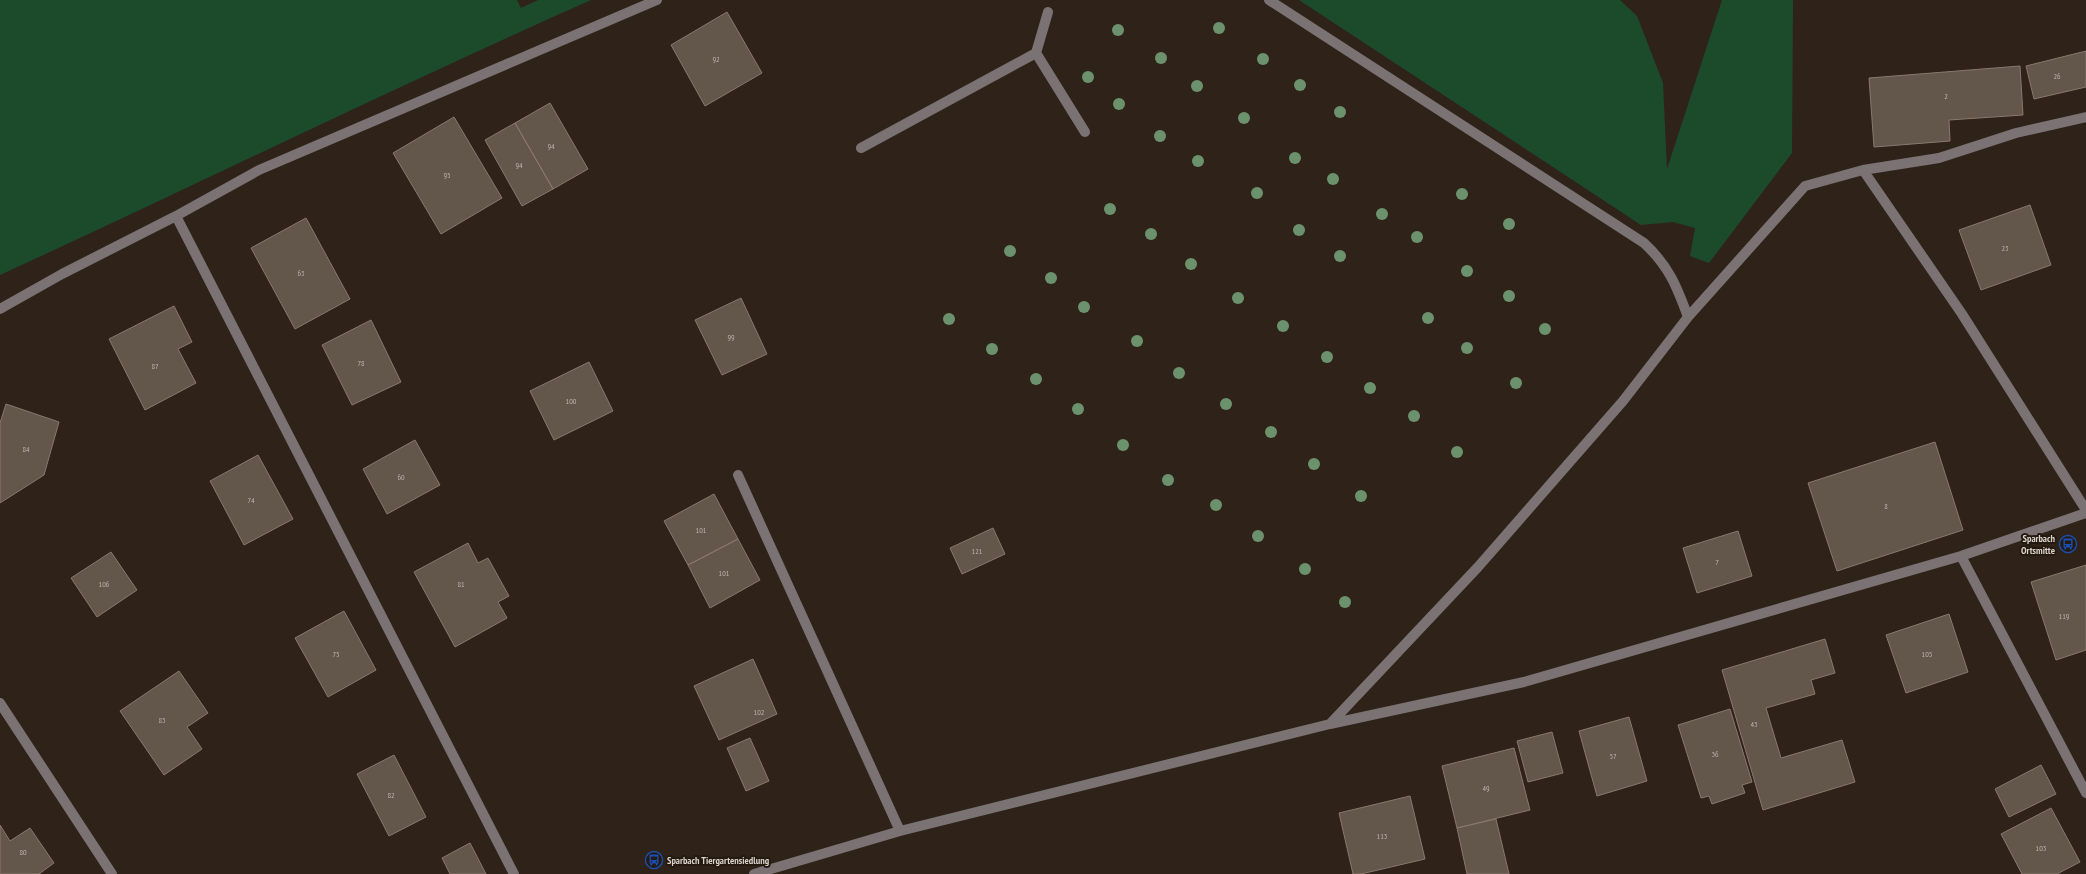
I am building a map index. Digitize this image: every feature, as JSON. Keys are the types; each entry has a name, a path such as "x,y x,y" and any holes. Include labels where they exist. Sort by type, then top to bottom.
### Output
{"street":[{"path":"0,309 62,274 176,216 259,170 657,0"},
{"path":"1269,0 1644,243 1660,257 1674,281 1688,317"},
{"path":"860,148 1036,53 1048,12"},
{"path":"1036,53 1085,132"},
{"path":"1330,724 1484,561 1623,401 1688,317 1805,186 1864,170 1939,158 2016,133 2086,118"},
{"path":"1864,170 1962,314 2086,510"},
{"path":"176,216 514,874"},
{"path":"738,475 900,831"},
{"path":"754,874 900,831 1330,724 1524,682 1961,556 2086,513"},
{"path":"1961,556 2086,793"},
{"path":"0,703 112,874"}],"green space":[{"path":"0,0 517,0 521,8 538,0 591,0 443,67 0,275"},
{"path":"1299,0 1620,0 1637,16 1663,83 1667,169 1722,0 1793,0 1792,153 1709,263 1690,256 1695,228 1673,222 1641,225"}],"building":[{"path":"727,12 762,73 705,106 671,45"},
{"path":"2086,51 2086,87 2034,99 2026,66"},
{"path":"2020,66 2023,115 1949,120 1950,141 1874,147 1869,78"},
{"path":"550,103 588,169 553,189 515,123"},
{"path":"454,117 502,198 441,234 393,153"},
{"path":"515,123 553,189 522,206 485,140"},
{"path":"2030,205 2051,265 1981,290 1959,230"},
{"path":"306,218 350,299 295,329 251,248"},
{"path":"741,298 767,354 722,375 695,320"},
{"path":"174,306 192,342 178,349 196,383 145,410 109,339"},
{"path":"371,320 401,382 352,405 322,345"},
{"path":"589,362 613,411 554,440 530,391"},
{"path":"6,404 59,422 44,475 0,503 0,423"},
{"path":"415,440 440,485 387,514 363,469"},
{"path":"1935,442 1963,530 1837,571 1808,483"},
{"path":"258,455 293,519 244,545 210,481"},
{"path":"714,494 738,539 688,565 664,521"},
{"path":"993,528 1005,554 962,574 950,548"},
{"path":"1738,531 1752,576 1697,593 1683,548"},
{"path":"738,539 760,580 710,608 688,565"},
{"path":"468,543 478,563 488,558 509,596 498,602 507,618 455,647 414,572"},
{"path":"111,552 137,590 97,617 71,578"},
{"path":"2086,565 2086,650 2056,660 2031,582"},
{"path":"344,611 376,670 328,697 295,638"},
{"path":"1949,614 1968,672 1906,693 1886,635"},
{"path":"1825,639 1835,673 1811,680 1815,694 1766,708 1781,758 1842,740 1855,782 1763,810 1722,670"},
{"path":"753,659 777,714 719,740 694,686"},
{"path":"179,671 208,713 187,727 202,749 164,775 120,711"},
{"path":"1730,709 1752,782 1742,785 1745,793 1712,804 1709,796 1701,798 1678,725"},
{"path":"1629,717 1647,781 1597,796 1579,731"},
{"path":"1552,732 1563,773 1528,782 1517,741"},
{"path":"750,738 769,781 746,791 727,748"},
{"path":"1514,748 1530,810 1457,828 1442,766"},
{"path":"394,755 426,817 389,836 357,774"},
{"path":"2041,765 2056,794 2009,817 1995,789"},
{"path":"1410,796 1425,859 1361,874 1353,874 1339,813"},
{"path":"2051,808 2080,862 2057,874 2022,874 2001,834"},
{"path":"1496,819 1509,874 1467,874 1457,828"},
{"path":"0,825 10,841 30,828 54,863 39,874 0,874"},
{"path":"470,843 486,874 450,874 442,858"}],"place":[{"name":"Sparbach Ortsmitte","path":"2068,544"},
{"name":"Sparbach Tiergartensiedlung","path":"654,860"}]}
